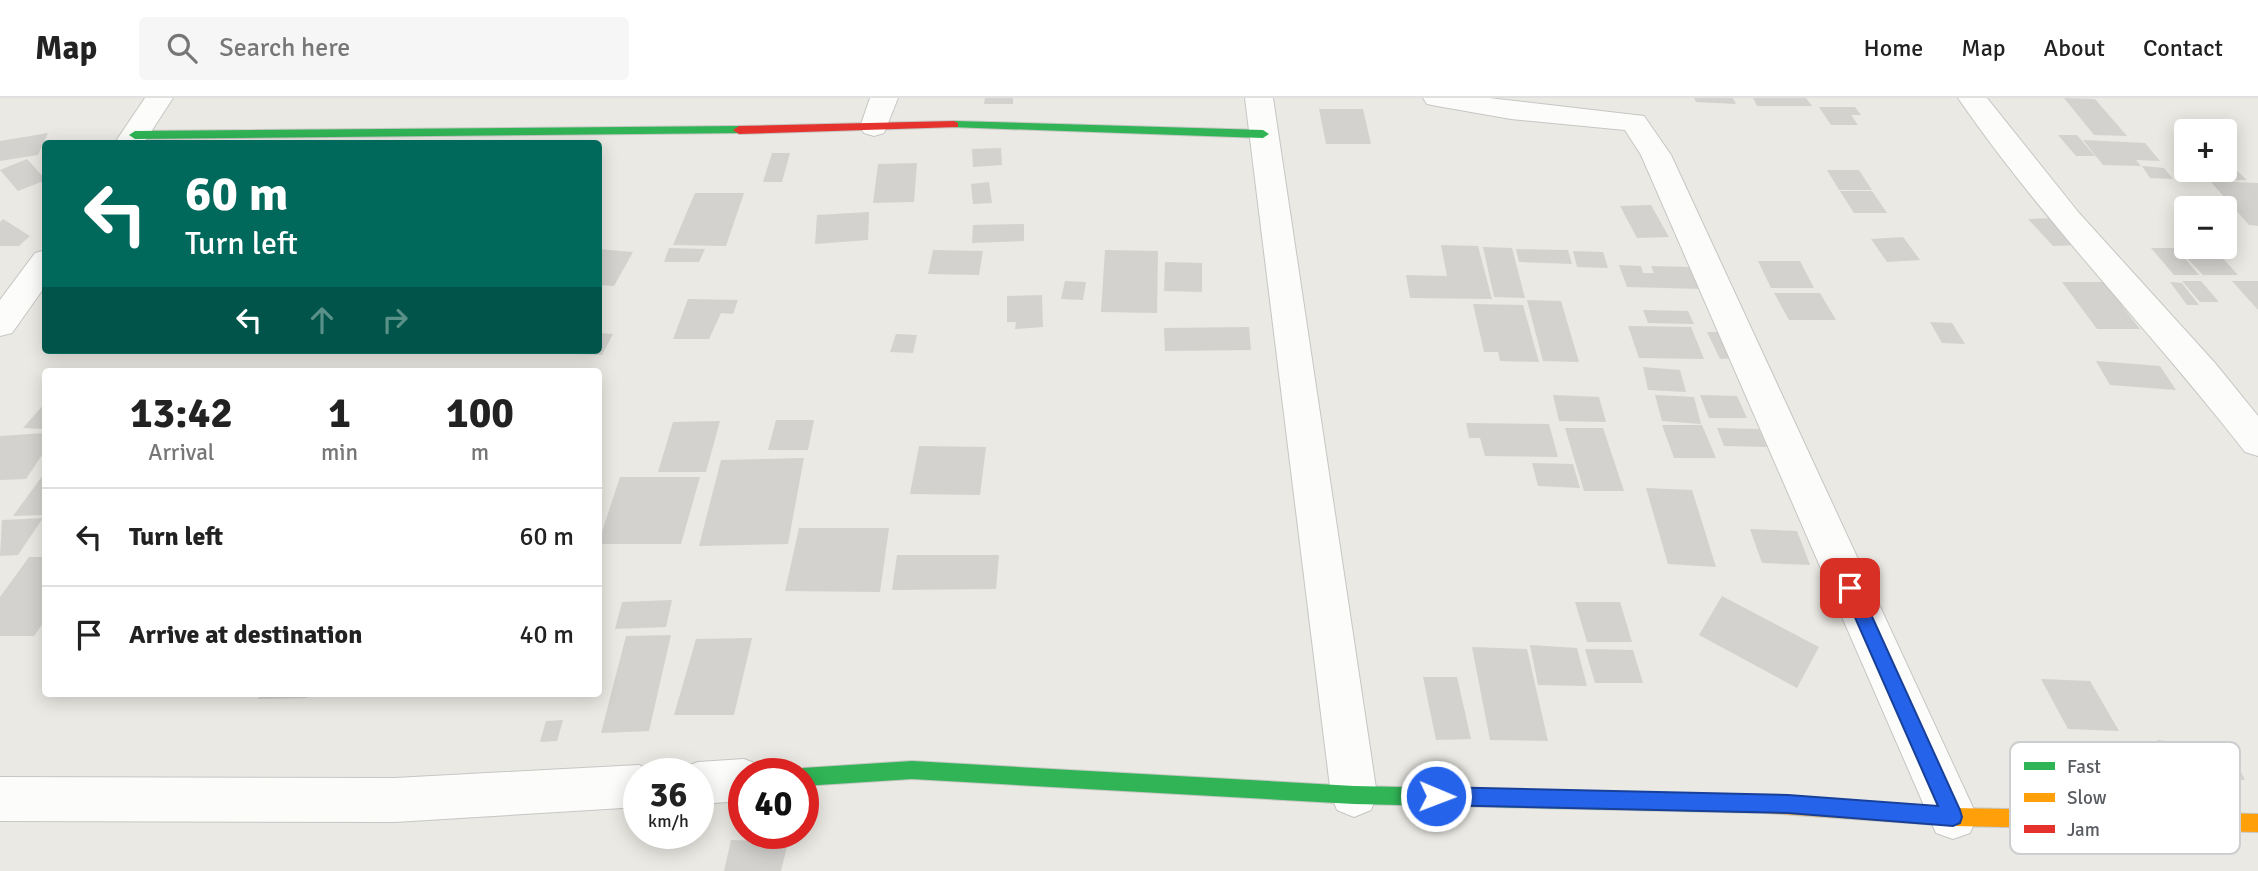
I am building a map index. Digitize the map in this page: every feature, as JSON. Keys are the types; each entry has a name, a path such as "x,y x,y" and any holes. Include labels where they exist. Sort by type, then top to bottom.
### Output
{"street":[{"path":"132,139 159,98"},
{"path":"874,127 884,98"},
{"path":"1437,98 1511,110 1634,122 1656,155 1953,817"},
{"path":"1972,98 2068,220 2202,372 2258,442"},
{"path":"132,139 874,127 1261,116 1354,795"},
{"path":"0,325 42,266"},
{"path":"819,776 912,770 1354,795 1788,804 1953,817 2010,818"},
{"path":"0,799 396,800 623,787"},
{"path":"2240,823 2258,823"}],"building":[{"path":"985,98 1013,98 1013,104 984,104"},
{"path":"1694,98 1733,98 1736,104 1696,102"},
{"path":"1753,98 1806,98 1812,106 1757,106"},
{"path":"2064,98 2095,99 2127,136 2094,135"},
{"path":"1819,107 1855,107 1861,115 1851,115 1858,125 1831,125"},
{"path":"1319,109 1363,109 1371,144 1326,144"},
{"path":"48,133 45,140 42,140 38,155 0,161 0,141"},
{"path":"2058,135 2077,135 2095,156 2076,156"},
{"path":"2083,140 2145,143 2160,161 2136,160 2141,166 2103,165"},
{"path":"1001,148 1002,165 973,167 972,149"},
{"path":"772,153 790,153 782,182 763,182"},
{"path":"27,159 42,176 42,182 18,191 0,170"},
{"path":"917,163 914,202 873,203 878,164"},
{"path":"2142,166 2164,168 2173,179 2150,178"},
{"path":"1827,170 1859,170 1872,190 1839,190"},
{"path":"2237,171 2247,180 2237,180"},
{"path":"989,182 992,203 973,204 971,184"},
{"path":"2211,182 2258,183 2258,226 2249,225 2237,211 2237,196 2223,196"},
{"path":"1840,191 1872,191 1887,213 1854,213"},
{"path":"695,193 744,193 726,246 673,245"},
{"path":"1651,205 1669,237 1637,238 1620,206"},
{"path":"869,212 868,240 815,244 817,215"},
{"path":"2057,218 2082,245 2053,246 2028,219"},
{"path":"3,219 30,236 19,246 0,246 0,222"},
{"path":"1024,224 1024,241 972,243 973,225"},
{"path":"1903,237 1920,260 1887,262 1871,239"},
{"path":"1441,245 1478,246 1492,299 1410,298 1406,275 1447,276"},
{"path":"1483,247 1512,248 1525,298 1494,297"},
{"path":"669,248 705,249 699,262 664,262"},
{"path":"2151,248 2174,248 2174,259 2185,259 2199,275 2174,275"},
{"path":"602,249 633,252 614,286 602,285"},
{"path":"1516,249 1568,250 1572,264 1519,262"},
{"path":"933,250 983,251 979,275 928,274"},
{"path":"1105,250 1158,251 1157,313 1101,312"},
{"path":"1573,251 1603,252 1608,268 1577,267"},
{"path":"2188,259 2223,259 2238,275 2203,275"},
{"path":"1758,261 1800,261 1814,288 1771,288"},
{"path":"1165,262 1202,263 1202,292 1164,291"},
{"path":"1619,265 1641,266 1643,273 1654,273 1651,266 1692,267 1702,289 1627,287"},
{"path":"1065,281 1086,282 1083,300 1061,299"},
{"path":"2182,281 2201,281 2219,302 2200,302"},
{"path":"2232,281 2258,281 2258,310"},
{"path":"2062,282 2104,282 2140,329 2097,329"},
{"path":"2170,282 2182,283 2199,305 2187,305"},
{"path":"1774,293 1820,293 1836,320 1789,320"},
{"path":"1042,295 1043,327 1015,329 1016,322 1007,322 1007,296"},
{"path":"688,299 738,300 733,314 721,313 709,339 673,339"},
{"path":"1527,300 1561,301 1579,362 1543,361"},
{"path":"1473,304 1523,305 1539,362 1500,361 1498,352 1484,352"},
{"path":"1643,310 1688,311 1694,324 1648,323"},
{"path":"1930,322 1952,323 1965,344 1942,343"},
{"path":"1628,326 1691,327 1704,359 1639,358"},
{"path":"1249,327 1251,350 1165,351 1164,328"},
{"path":"1707,332 1725,332 1738,358 1720,359"},
{"path":"602,333 613,334 602,355 576,354 602,354"},
{"path":"896,334 917,335 913,353 890,352"},
{"path":"2096,361 2160,366 2176,390 2110,385"},
{"path":"1643,367 1680,370 1686,392 1648,390"},
{"path":"1553,395 1599,397 1606,422 1559,421"},
{"path":"1655,395 1694,397 1701,424 1662,421"},
{"path":"1700,395 1737,396 1747,418 1709,418"},
{"path":"42,407 42,429 23,428"},
{"path":"776,420 814,420 808,450 768,450"},
{"path":"720,421 706,472 658,472 673,422"},
{"path":"1466,423 1549,424 1558,457 1485,456 1480,438 1469,438"},
{"path":"1662,425 1702,425 1716,458 1674,458"},
{"path":"1565,428 1603,428 1624,491 1584,491"},
{"path":"1717,428 1759,429 1767,447 1724,446"},
{"path":"42,433 42,455 26,479 0,480 0,436"},
{"path":"919,446 986,447 980,495 910,494"},
{"path":"804,458 788,544 699,546 721,460"},
{"path":"1532,463 1573,464 1580,488 1538,486"},
{"path":"42,476 42,515 13,516"},
{"path":"620,477 700,477 681,544 602,544 602,532"},
{"path":"1646,488 1692,490 1716,567 1668,564"},
{"path":"42,518 18,555 0,556 2,520"},
{"path":"799,528 889,528 880,592 785,591"},
{"path":"1750,529 1797,531 1810,565 1762,563"},
{"path":"897,555 999,555 996,589 892,590"},
{"path":"29,557 42,557 42,625 34,636 0,636 0,597"},
{"path":"1722,596 1819,647 1797,688 1699,635"},
{"path":"672,600 666,627 615,629 622,602"},
{"path":"1575,602 1620,602 1632,642 1587,642"},
{"path":"671,635 649,731 601,733 626,636"},
{"path":"752,638 734,715 674,715 696,639"},
{"path":"1530,645 1577,648 1587,686 1538,685"},
{"path":"1472,647 1527,649 1548,741 1490,740"},
{"path":"1585,649 1633,650 1643,683 1595,683"},
{"path":"1423,677 1457,677 1471,739 1436,740"},
{"path":"2041,679 2090,681 2119,731 2068,729"},
{"path":"259,697 307,697 306,698 258,699"},
{"path":"563,720 557,741 540,742 546,721"},
{"path":"729,849 786,849 781,871 724,871"}],"traffic: fast":[{"path":"954,125 1263,134"},
{"path":"135,135 739,130"},
{"path":"819,776 912,770 1354,795 1766,804"}],"traffic: slow":[{"path":"1766,804 1953,817 2010,818"},
{"path":"2240,823 2258,823"}],"traffic: jam":[{"path":"739,130 954,125"}],"route":[{"path":"1436,796 1788,804 1953,817 1850,588"}]}
